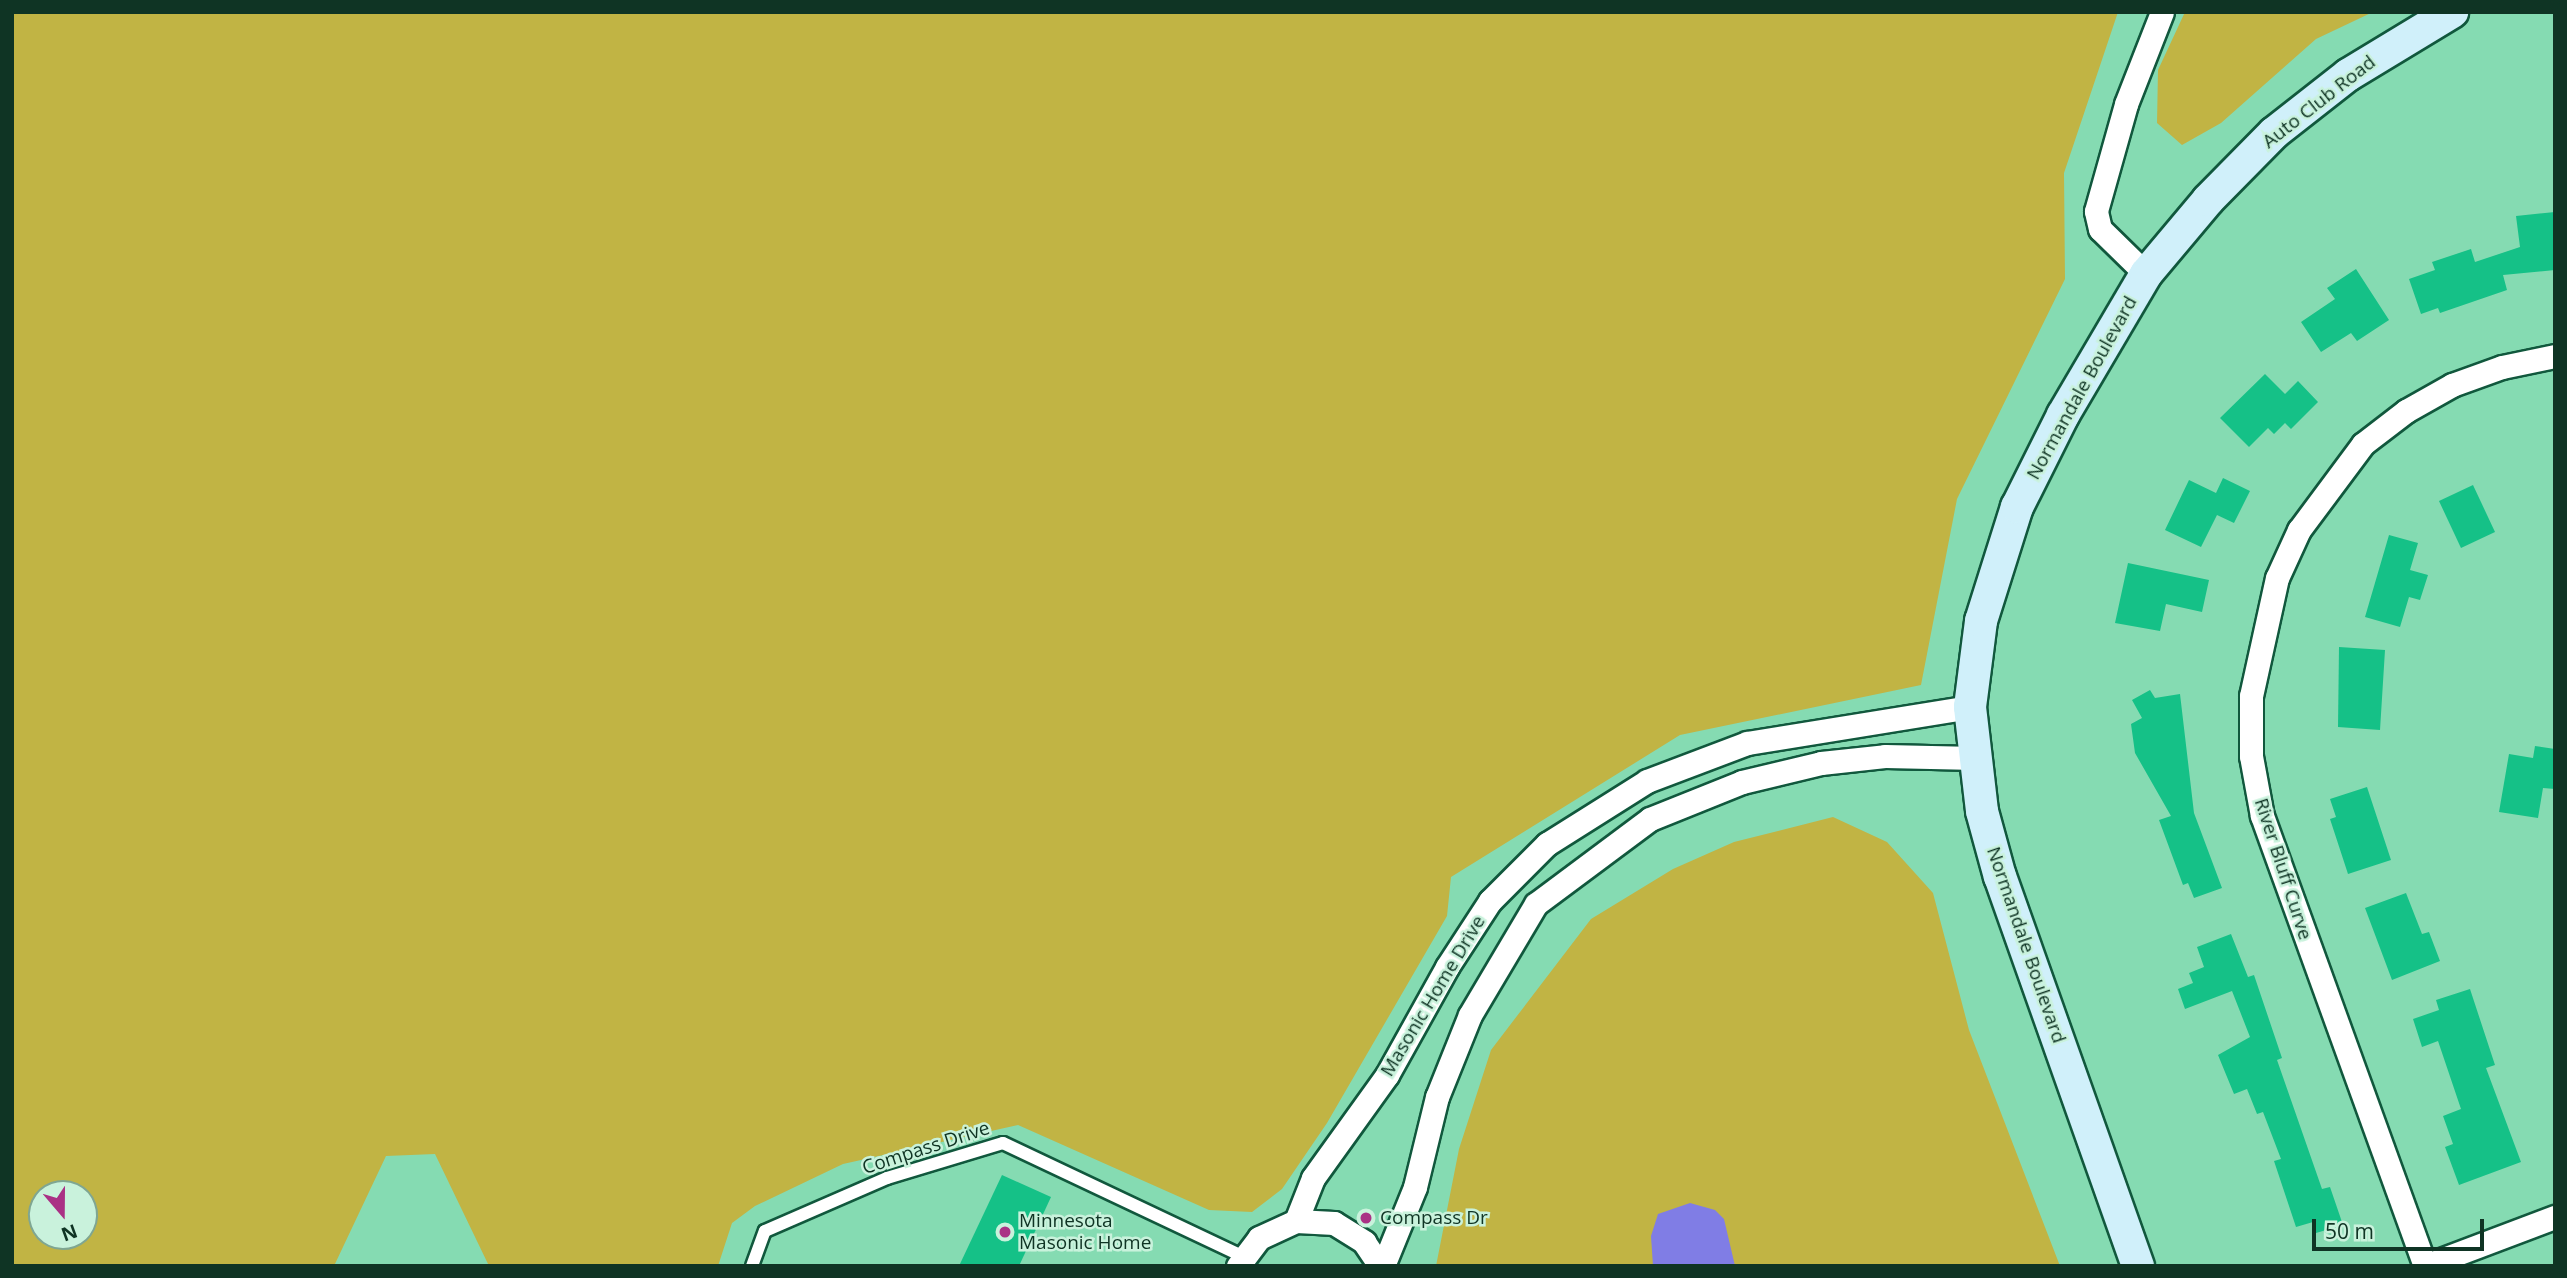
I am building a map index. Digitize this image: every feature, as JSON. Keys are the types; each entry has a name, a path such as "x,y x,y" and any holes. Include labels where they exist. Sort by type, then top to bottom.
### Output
{"street":[{"name":"Normandale Boulevard","path":"2138,1266 2000,877 1982,811 1970,707 1982,621 2017,507 2063,415 2146,274 2100,229 2096,211 2126,104 2162,12"},
{"name":"Auto Club Road","path":"2146,274 2208,200 2274,133 2348,75 2452,12"},
{"name":"River Bluff Curve","path":"2425,1266 2262,816 2251,756 2251,696 2277,578 2299,530 2363,444 2406,411 2452,386 2502,367 2555,356"},
{"name":"Masonic Home Drive","path":"1296,1221 1312,1178 1387,1075 1447,967 1490,901 1547,845 1647,781 1747,743 1970,707"},
{"name":"Masonic Home Drive","path":"1382,1266 1415,1187 1437,1097 1469,1015 1536,904 1650,820 1742,782 1821,763 1872,757 1976,758"},
{"path":"2425,1266 2555,1217"},
{"path":"1241,1261 1259,1238 1296,1221 1334,1223 1364,1242 1382,1266"}],"lane":[{"name":"Compass Drive","path":"752,1266 765,1231 887,1178 1003,1143 1241,1261"}],"shaded area":[{"path":"12,12 2118,12 2064,173 2065,279 1957,499 1921,685 1680,735 1451,877 1447,916 1327,1123 1282,1189 1252,1212 1209,1210 1018,1125 843,1164 755,1206 732,1223 718,1266 489,1266 435,1154 386,1156 334,1266 12,1266"},
{"path":"2185,12 2373,12 2316,39 2221,123 2182,145 2157,123 2158,70"},
{"path":"1833,817 1887,842 1933,893 1969,1030 2060,1266 1436,1266 1459,1149 1491,1050 1591,919 1673,869 1734,842"},
{"path":"1690,1203 1715,1210 1724,1219 1735,1266 1653,1266 1651,1236 1658,1214"}],"building":[{"path":"2555,212 2555,270 2503,275 2507,290 2440,313 2438,308 2421,314 2409,279 2435,270 2432,262 2471,249 2475,262 2520,247 2516,216"},
{"path":"2356,269 2389,320 2357,341 2351,333 2321,352 2301,322 2335,299 2327,288"},
{"path":"2265,374 2285,394 2298,381 2318,402 2291,429 2285,423 2274,434 2268,428 2249,447 2220,418"},
{"path":"2223,478 2250,491 2234,523 2217,515 2201,547 2165,530 2189,480 2216,493"},
{"path":"2473,485 2495,532 2461,548 2439,501"},
{"path":"2389,535 2418,543 2410,570 2428,575 2420,600 2409,597 2400,627 2365,617"},
{"path":"2128,563 2209,580 2202,612 2166,604 2160,631 2115,623"},
{"path":"2339,647 2385,650 2380,730 2338,727"},
{"path":"2150,690 2155,698 2180,694 2194,813 2222,888 2194,898 2188,883 2183,885 2159,820 2171,816 2135,753 2131,724 2142,718 2132,700"},
{"path":"2535,746 2555,749 2555,789 2543,788 2538,818 2499,812 2509,754 2533,758"},
{"path":"2367,787 2391,860 2348,874 2330,819 2336,817 2330,799"},
{"path":"2406,893 2422,934 2429,932 2440,961 2392,980 2365,908"},
{"path":"2231,934 2248,977 2254,975 2282,1058 2277,1060 2322,1189 2330,1187 2343,1225 2316,1233 2313,1222 2296,1227 2274,1161 2281,1159 2263,1112 2257,1114 2247,1089 2234,1094 2218,1055 2250,1037 2232,991 2185,1009 2178,989 2193,983 2189,973 2204,967 2197,947"},
{"path":"2470,989 2495,1065 2486,1068 2521,1162 2459,1185 2445,1147 2453,1144 2443,1116 2461,1109 2438,1041 2422,1047 2413,1019 2439,1010 2436,1000"},
{"name":"Minnesota Masonic Home","path":"1002,1175 1051,1197 1019,1266 959,1266"}],"place":[{"name":"Compass Dr","path":"1366,1218"},
{"name":"Minnesota Masonic Home","path":"1005,1232"}]}
